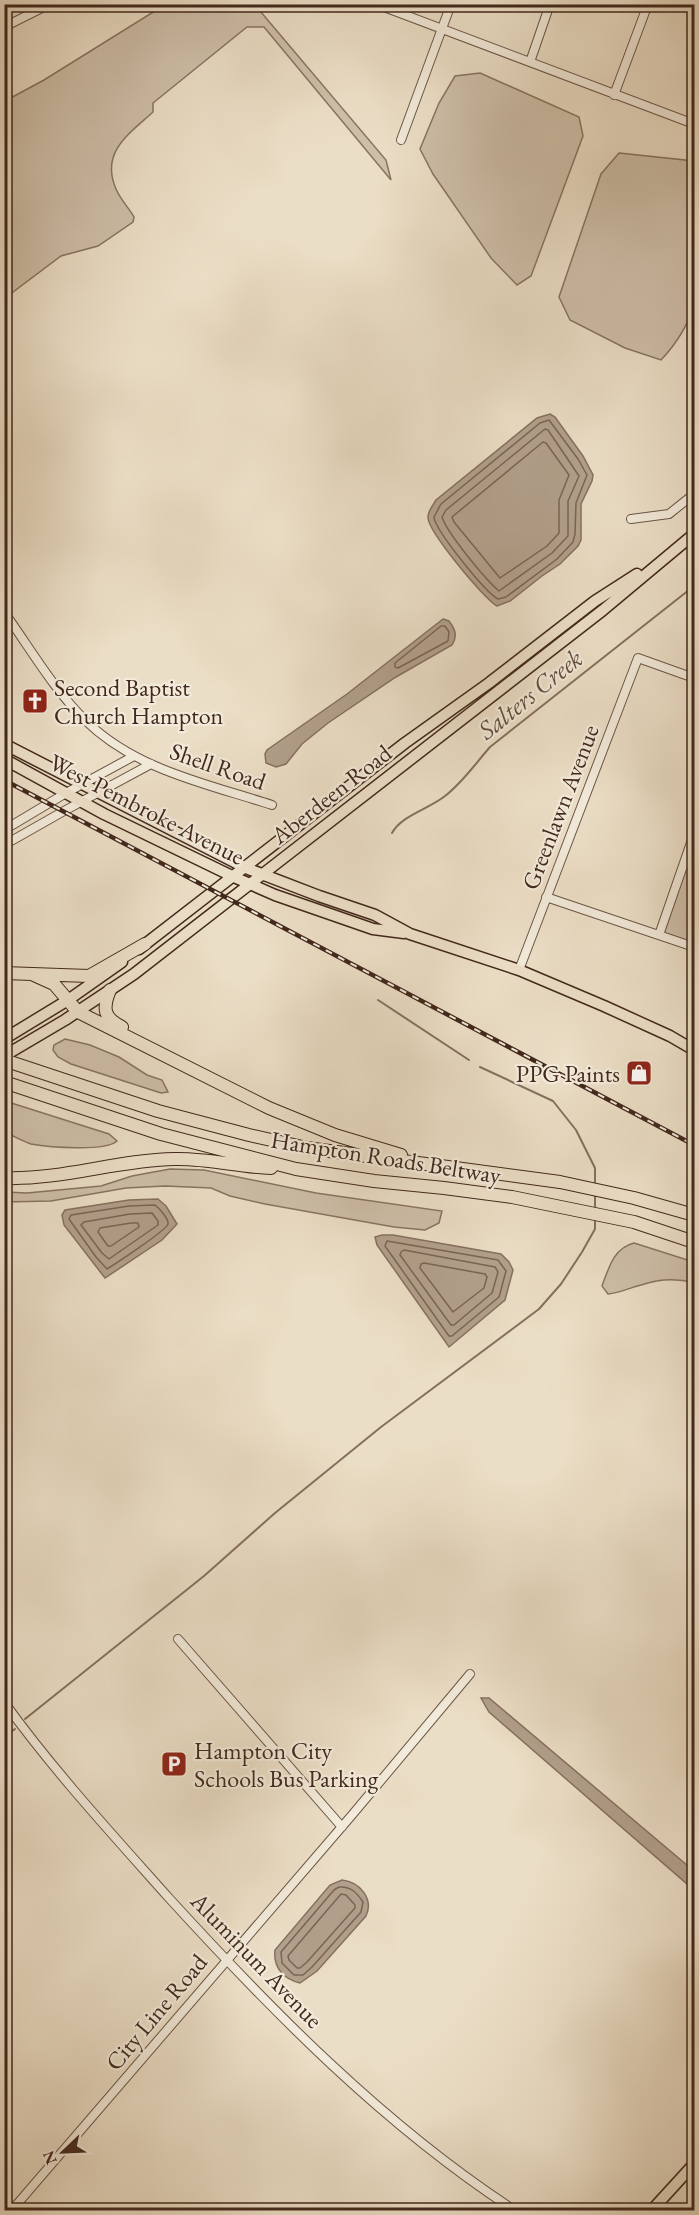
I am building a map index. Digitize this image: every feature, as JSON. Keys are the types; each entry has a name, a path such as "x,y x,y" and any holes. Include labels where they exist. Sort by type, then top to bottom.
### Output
{"highway":[{"path":"4,973 92,975 117,958 145,944"},
{"path":"34,975 52,982 78,1012 269,1108 334,1135 430,1164"},
{"path":"110,990 105,1005 110,1020 153,1043 193,1069"},
{"name":"Hampton Roads Beltway","path":"4,1058 158,1111 249,1135 307,1148 560,1182 634,1198 694,1215"},
{"name":"Hampton Roads Beltway","path":"4,1082 161,1134 296,1169 561,1206 634,1222 694,1242"},
{"path":"4,1178 57,1175 176,1158 296,1169"}],"main road":[{"name":"Aberdeen Road","path":"4,1058 110,990 250,884 603,610 694,534"},
{"name":"Aberdeen Road","path":"4,1039 68,1000 145,944 595,601 672,551"},
{"name":"West Pembroke Avenue","path":"4,744 261,875 375,915 410,934 519,970 670,1036 694,1050"},
{"name":"West Pembroke Avenue","path":"4,759 66,793 274,895 373,929 410,934"},
{"path":"652,2211 694,2164"}],"street":[{"path":"4,27 50,4"},
{"path":"376,4 694,124"},
{"path":"401,140 451,4"},
{"path":"530,62 550,4"},
{"path":"614,95 648,4"},
{"path":"631,519 669,514 694,494"},
{"name":"Shell Road","path":"4,612 74,708 99,733 134,756 151,764 272,805"},
{"name":"Greenlawn Avenue","path":"519,970 638,658 694,678"},
{"path":"4,830 134,756"},
{"path":"4,846 151,764"},
{"path":"659,935 694,834"},
{"path":"546,897 694,947"},
{"path":"178,1639 342,1827"},
{"name":"City Line Road","path":"12,2211 342,1827 470,1674"},
{"name":"Aluminum Avenue","path":"4,1702 114,1837 226,1960 310,2044 386,2113 457,2171 514,2211"}],"shaded area":[{"path":"166,4 255,5 386,160 391,180 264,27 247,27 153,103 153,112 127,136 114,154 112,176 118,193 134,217 133,222 98,246 61,256 5,298 5,101 44,80"},
{"path":"480,73 579,117 583,136 531,276 517,285 491,258 433,174 420,149 439,103 455,76"},
{"path":"619,153 694,161 694,304 681,334 661,360 625,348 570,320 559,297 601,174"},
{"path":"694,844 694,943 664,933"},
{"path":"65,1039 90,1045 119,1057 147,1075 162,1080 168,1092 161,1093 71,1064 58,1057 53,1050 54,1045"},
{"path":"5,1101 109,1134 117,1141 101,1147 89,1148 31,1144 5,1132"},
{"path":"170,1169 204,1170 316,1193 442,1211 439,1223 425,1230 394,1227 265,1204 230,1196 211,1188 165,1186 126,1188 51,1201 5,1202 5,1192 27,1193 101,1186 132,1176"},
{"path":"634,1243 694,1262 694,1283 681,1280 661,1280 608,1294 602,1286 610,1265 622,1249"}],"water":[{"path":"550,414 555,417 583,456 593,475 581,504 581,540 560,564 510,601 497,606 481,591 446,549 430,524 429,513 436,500 537,418"},
{"path":"443,619 449,621 454,630 455,639 452,645 396,677 328,723 302,744 286,764 276,767 266,763 267,750 347,694"},
{"path":"158,1199 166,1206 177,1224 162,1240 105,1278 64,1225 62,1215 65,1210 129,1200"},
{"path":"382,1235 501,1254 513,1270 505,1300 449,1347 377,1245 375,1237"},
{"path":"481,1698 489,1698 694,1871 694,1890 489,1712"},
{"path":"342,1880 349,1881 364,1892 368,1903 366,1916 317,1971 300,1983 289,1979 278,1967 275,1950 330,1885"}],"waterway":[{"name":"Salters Creek","path":"392,833 402,821 439,801 463,779 490,747 694,586"},
{"path":"378,1000 469,1060"},
{"path":"480,1067 553,1101 576,1130 595,1168 595,1186"},
{"path":"595,1195 595,1210"},
{"path":"25,1719 204,1576 275,1513 381,1427 539,1309 561,1284 582,1252 595,1229 595,1219"},
{"path":"4,1737 15,1729"}],"railway":[{"path":"4,780 694,1145"}],"place":[{"name":"Second Baptist Church Hampton","path":"35,701"},
{"name":"PPG Paints","path":"639,1073"},
{"name":"Hampton City Schools Bus Parking","path":"174,1764"}]}
